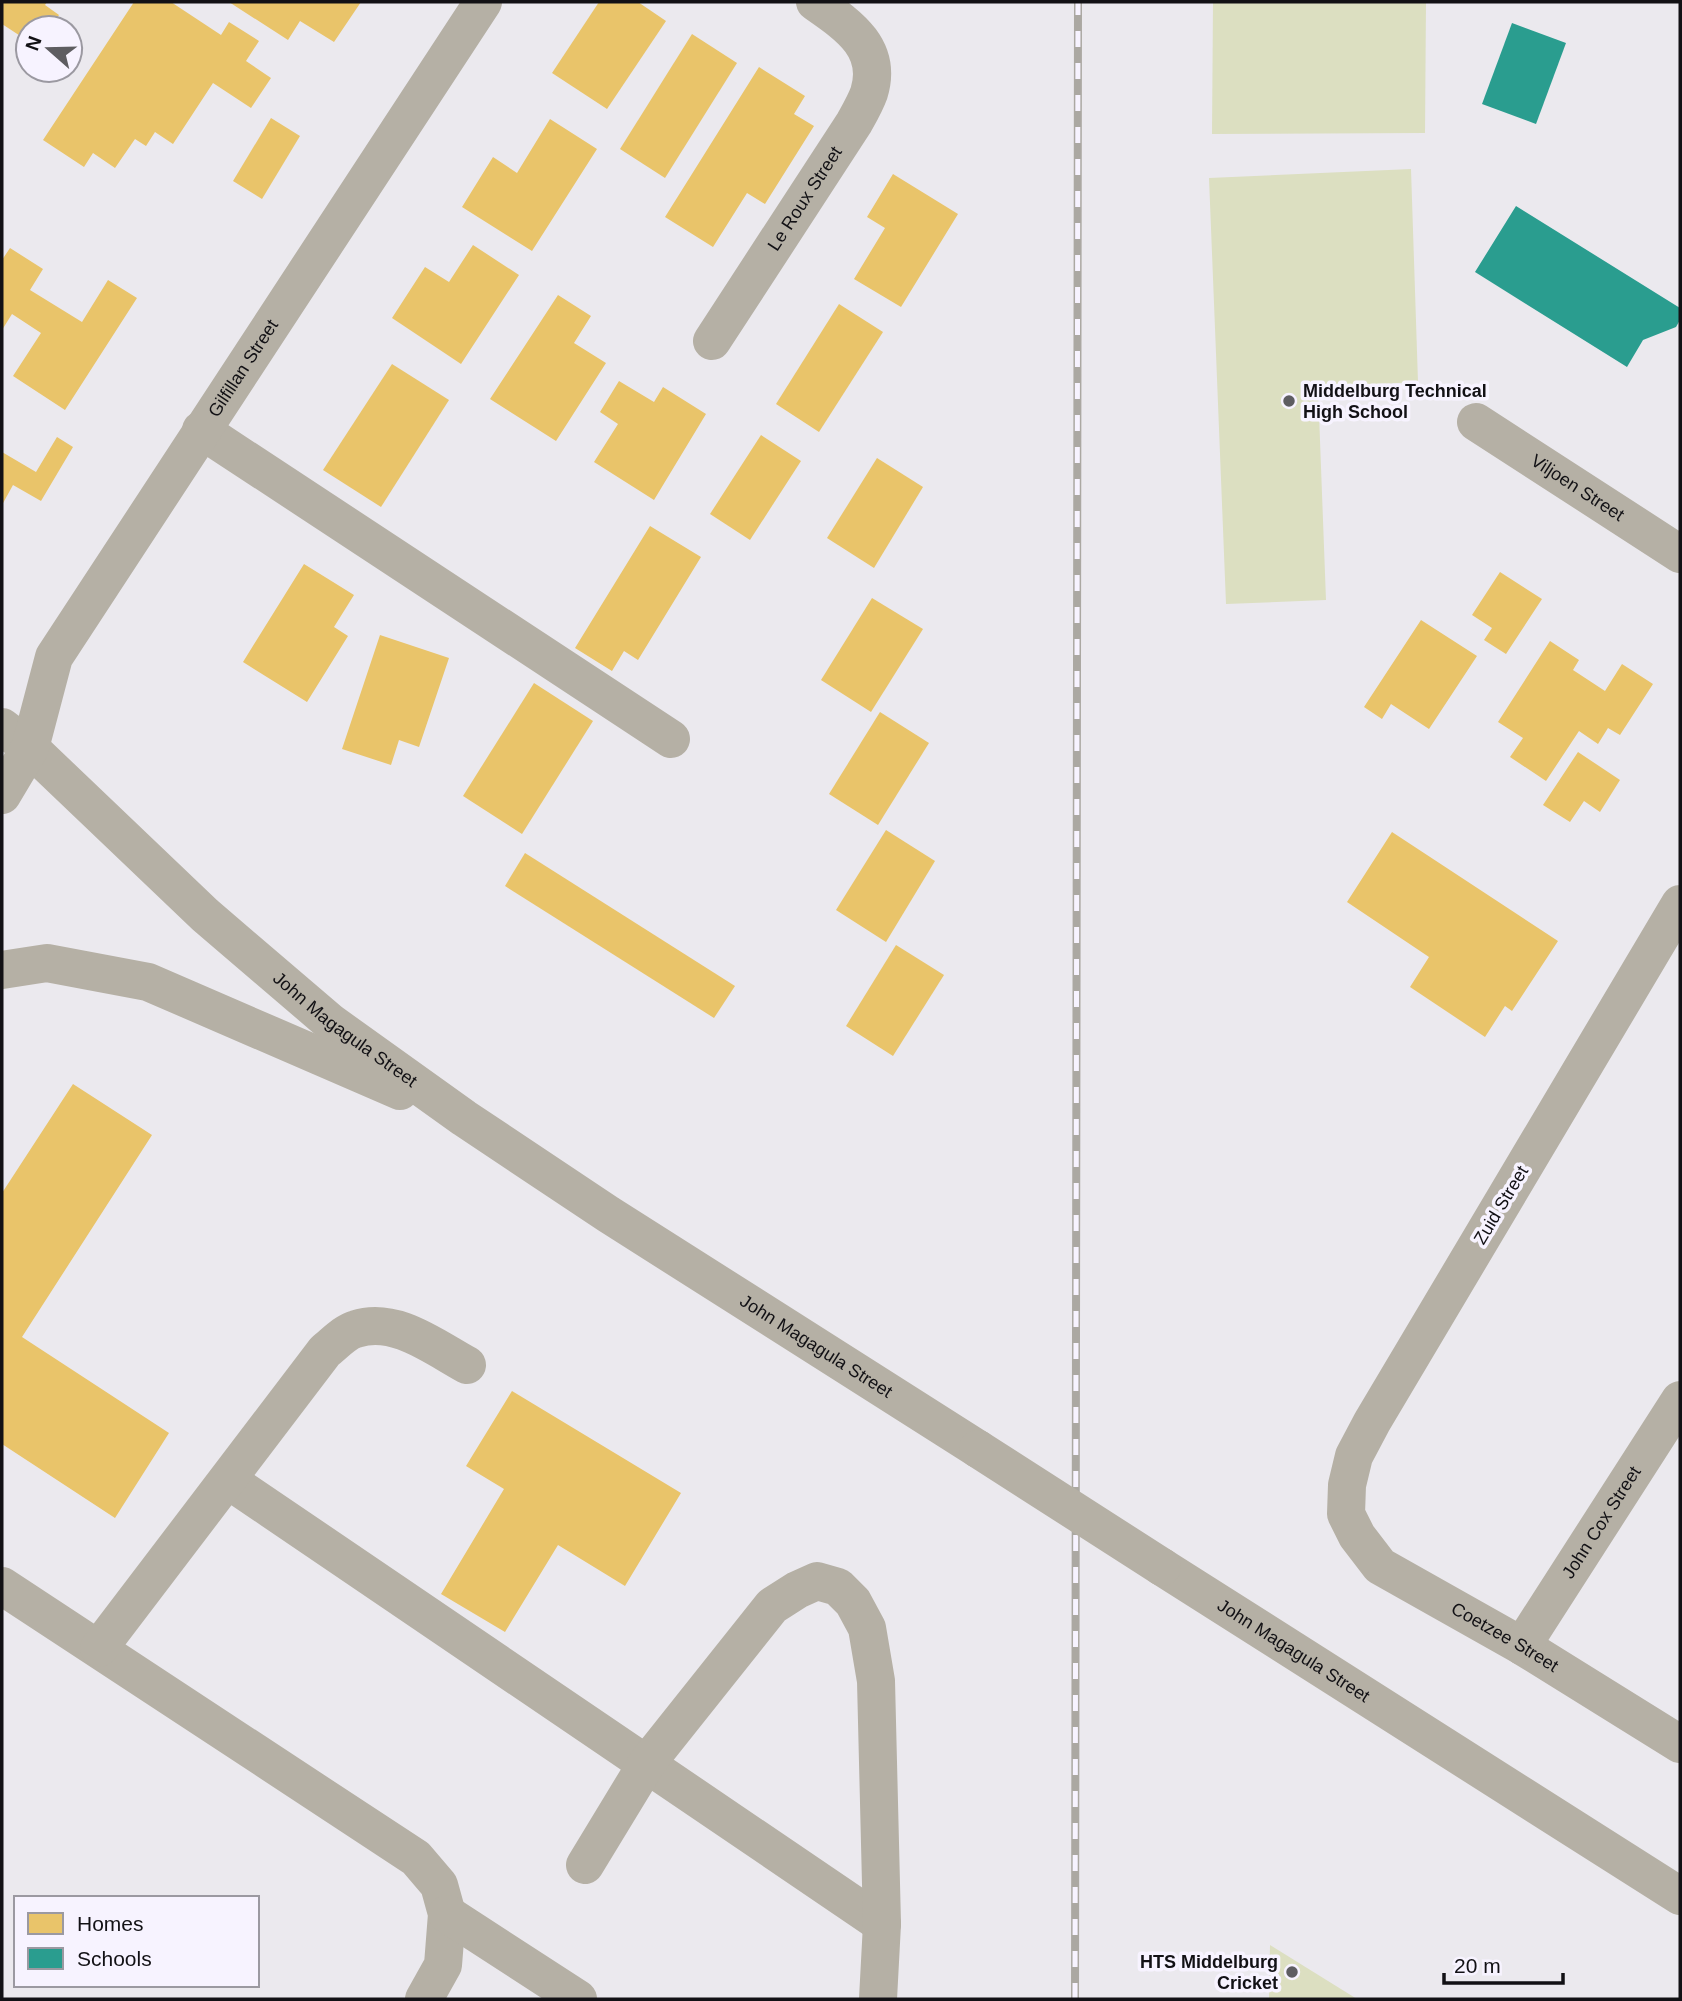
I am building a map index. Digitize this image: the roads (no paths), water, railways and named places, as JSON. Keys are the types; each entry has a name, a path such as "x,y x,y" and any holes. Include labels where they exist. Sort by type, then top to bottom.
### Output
{"street":[{"name":"Gilfillan Street","path":"2,794 16,737 54,657 483,2"},
{"name":"Le Roux Street","path":"712,341 854,124 869,93 872,65 868,48 843,21 815,2"},
{"name":"Viljoen Street","path":"1476,422 1680,554"},
{"path":"201,430 671,739"},
{"name":"John Magagula Street","path":"16,737 205,915 299,996 330,1022 464,1118 608,1214 1680,1896"},
{"name":"Zuid Street","path":"1346,1514 1354,1456 1372,1422 1680,905"},
{"path":"2,970 47,963 148,982 464,1118"},
{"path":"99,1648 325,1351 354,1329 381,1325 404,1331 467,1365"},
{"name":"John Cox Street","path":"1522,1646 1680,1400"},
{"path":"228,1480 882,1924"},
{"name":"Coetzee Street","path":"1346,1514 1357,1536 1380,1566 1522,1646 1680,1744"},
{"path":"584,1865 647,1763 772,1606 817,1581 838,1587 853,1602 867,1628 876,1681 882,1924 878,1999"},
{"path":"2,1586 416,1858 439,1885 446,1914 443,1965 424,1999"},
{"path":"446,1914 578,1999"}],"railway":[{"path":"1075,1999 1078,2"}],"place":[{"name":"Middelburg Technical High School","path":"1289,401"},
{"name":"HTS Middelburg Cricket","path":"1292,1972"}]}
